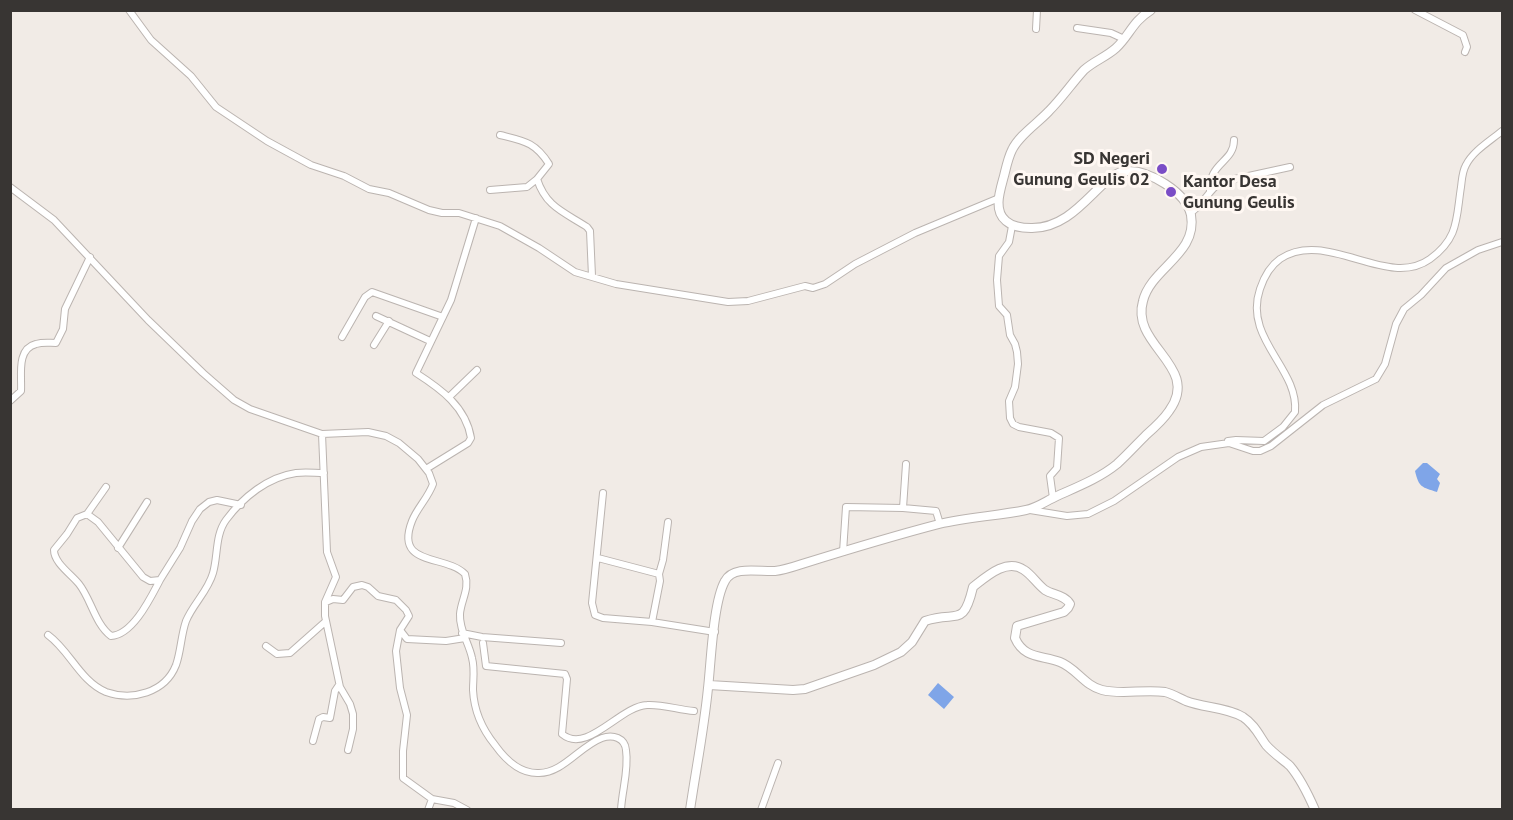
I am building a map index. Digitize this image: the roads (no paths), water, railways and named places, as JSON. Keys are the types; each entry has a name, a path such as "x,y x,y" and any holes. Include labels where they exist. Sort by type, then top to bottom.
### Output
{"main road":[{"path":"690,810 721,591 730,575 746,570 783,570 940,524 1030,510 1089,481 1115,465 1167,414 1174,403 1177,390 1176,375 1169,362 1146,333 1141,308 1150,285 1189,238 1190,213 1184,200 1171,188 1138,173 1126,171 1112,177 1083,206 1058,222 1038,228 1012,226 999,213 999,198 1004,173 1015,146 1049,112 1090,64 1113,51 1135,23 1151,10"},
{"path":"709,685 799,690 874,665 906,648 925,621 962,614 968,606 973,587 1007,565 1016,566 1025,570 1044,589 1066,598 1070,603 1064,612 1017,626 1015,638 1023,651 1035,657 1060,662 1071,667 1098,689 1111,692 1166,693 1187,701 1230,711 1242,717 1252,725 1266,744 1300,779 1315,810"}],"street":[{"path":"129,10 151,40 191,76 212,103 267,141 311,165 339,174 374,191 390,194 436,212 459,213 476,218 511,232 575,272 604,281 659,289 710,301 728,302 748,301 805,286 813,288 825,284 855,264 915,233 999,198"},
{"path":"1036,30 1037,10"},
{"path":"1415,10 1463,35 1467,47 1465,52"},
{"path":"1077,28 1111,33 1124,39"},
{"path":"1030,510 1067,516 1088,514 1114,501 1178,457 1201,447 1222,442 1264,441 1287,423 1295,412 1295,401 1284,371 1266,342 1257,314 1258,292 1270,269 1287,256 1319,251 1338,253 1391,267 1413,267 1425,263 1453,235 1466,165 1479,150 1503,131"},
{"path":"490,190 527,187 549,164 538,149 529,142 500,135"},
{"path":"1210,192 1209,182 1215,167 1232,152 1234,140"},
{"path":"1190,213 1221,183 1290,167"},
{"path":"537,179 546,199 590,231 592,276"},
{"path":"10,187 54,220 154,326 229,396 250,409 322,434 368,432 381,434 403,446 426,469 433,484 412,521 409,529 409,545 418,555 452,565 465,574 466,590 459,616 473,659 473,689 477,713 495,745 517,767 527,772 546,773 601,738 615,736 621,740 627,752 621,810"},
{"path":"426,469 468,443 471,438 466,421 449,397 416,373 451,300 476,218"},
{"path":"1012,226 1009,242 999,256 997,280 999,306 1007,315 1010,335 1016,344 1017,352 1015,387 1009,401 1010,418 1013,424 1019,427 1051,433 1059,438 1057,468 1050,476 1053,498"},
{"path":"1222,442 1252,451 1266,449 1331,400 1371,382 1382,371 1402,311 1421,295 1446,268 1478,250 1503,242"},
{"path":"10,401 21,392 22,362 27,349 36,344 56,343 60,337 65,309 90,257"},
{"path":"342,337 365,297 372,292 443,317"},
{"path":"376,316 430,341"},
{"path":"374,345 388,321"},
{"path":"449,397 477,370"},
{"path":"322,434 327,552 336,577 325,602 325,622 339,685 353,714 353,729 348,750"},
{"path":"903,508 906,464"},
{"path":"48,635 62,647 86,678 106,691 130,697 142,695 156,687 173,671 186,621 212,577 222,527 227,518 255,490 275,479 298,473 324,473"},
{"path":"106,487 87,514 78,517 54,553 83,589 108,634 113,636 119,635 136,620 180,548 200,509 209,502 217,500 241,505"},
{"path":"603,493 592,603 595,615 603,618 652,622 715,632"},
{"path":"118,548 147,502"},
{"path":"843,552 846,507 936,511 940,524"},
{"path":"87,514 98,522 146,579 160,580"},
{"path":"652,622 668,522"},
{"path":"598,558 659,574"},
{"path":"325,602 333,599 343,600 356,586 365,585 378,596 396,600 406,610 409,616 400,630 396,651 400,688 407,715 403,778 432,799 454,803 467,810"},
{"path":"266,646 277,654 290,653 325,622"},
{"path":"400,630 404,638 410,640 446,641 464,635 561,643"},
{"path":"483,643 486,666 565,674 567,679 562,730 565,736 573,740 580,740 631,710 646,705 694,711"},
{"path":"313,741 319,719 330,718 335,692 339,685"},
{"path":"606,726 609,736"},
{"path":"760,810 778,763"},
{"path":"428,810 432,799"}],"water":[{"path":"1423,463 1427,463 1440,474 1437,479 1440,483 1437,492 1425,488 1418,481 1415,471"},
{"path":"938,683 954,697 944,709 928,695"}],"place":[{"name":"SD Negeri Gunung Geulis 02","path":"1162,169"},
{"name":"Kantor Desa Gunung Geulis","path":"1171,192"}]}
